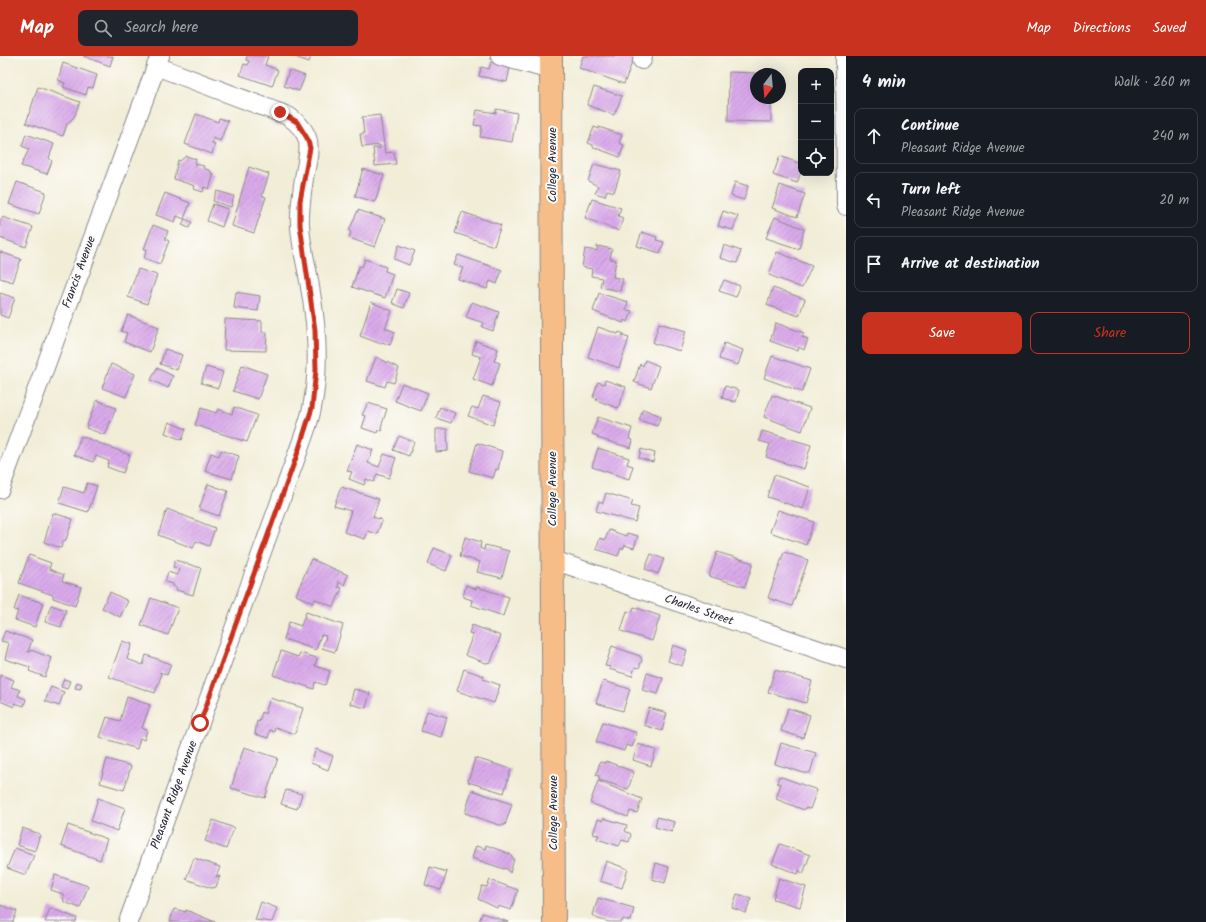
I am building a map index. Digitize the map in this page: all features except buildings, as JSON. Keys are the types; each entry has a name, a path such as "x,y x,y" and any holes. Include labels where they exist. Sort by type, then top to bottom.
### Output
{"main road":[{"name":"College Avenue","path":"551,63 554,922"}],"street":[{"path":"500,56 551,63"},
{"path":"845,56 846,206"},
{"name":"Francis Avenue","path":"0,489 158,61"},
{"name":"Pleasant Ridge Avenue","path":"128,922 298,452 312,408 316,370 315,330 300,225 300,201 310,148 307,138 297,122 288,116 158,61"},
{"name":"Charles Street","path":"552,560 846,659"}],"route":[{"path":"200,723 298,452 312,408 316,370 315,330 310,287 302,250 300,225 300,201 310,148 307,138 297,122 280,112"}]}
